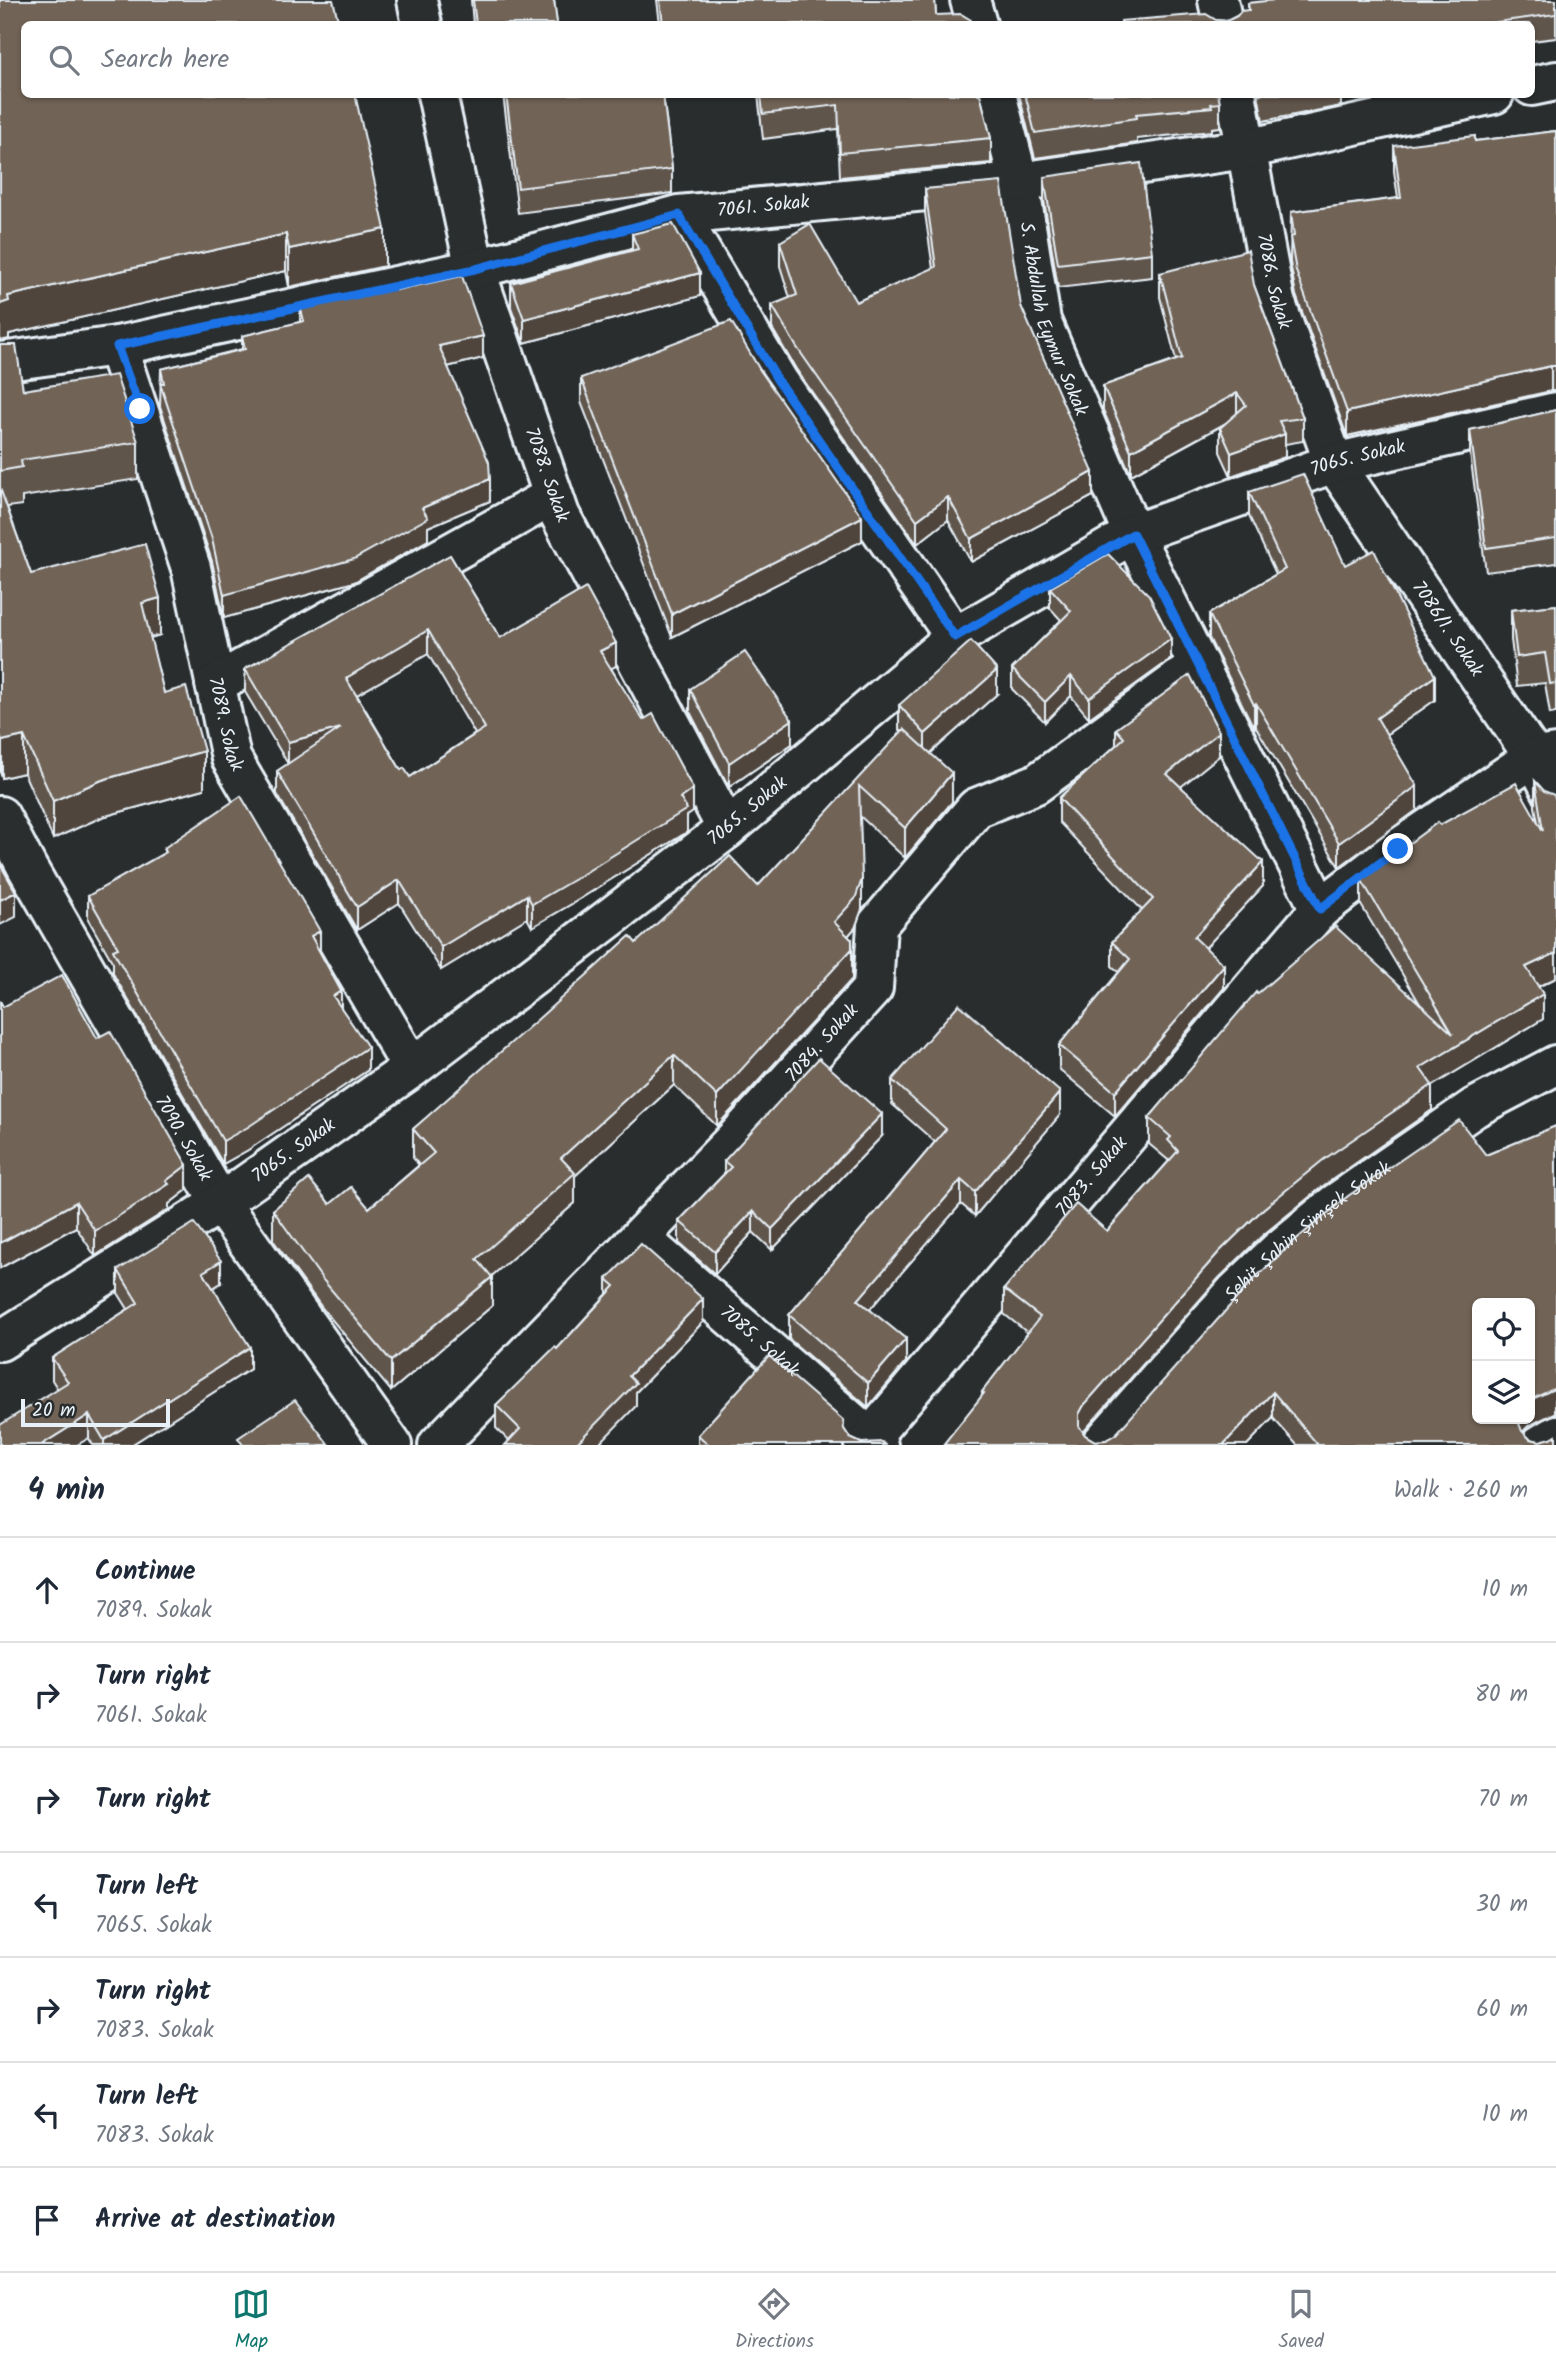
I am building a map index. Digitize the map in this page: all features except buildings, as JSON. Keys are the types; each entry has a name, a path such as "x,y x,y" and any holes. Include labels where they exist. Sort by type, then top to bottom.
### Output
{"street":[{"path":"417,0 421,21"},
{"path":"970,0 976,21"},
{"path":"1218,0 1222,21"},
{"path":"1535,85 1556,81"},
{"name":"7088. Sokak","path":"439,98 475,269 560,515 727,830"},
{"name":"S. Abdullah Eymur Sokak","path":"997,98 1019,182 1041,321 1133,534"},
{"name":"7086. Sokak","path":"1237,98 1275,301 1334,463"},
{"name":"7061. Sokak","path":"0,362 117,346 475,269 679,215 1019,182 1246,149 1476,98"},
{"path":"679,215 778,381 955,637"},
{"name":"7089. Sokak","path":"117,346 191,568 230,758 412,1068"},
{"name":"7065. Sokak","path":"1,1340 220,1203 412,1068 727,830 955,637 1133,534 1334,463 1556,412"},
{"name":"7086/1. Sokak","path":"1334,463 1545,756 1556,799"},
{"path":"215,684 553,496"},
{"path":"1133,534 1320,909"},
{"name":"7084. Sokak","path":"438,1445 738,1136 873,988 877,925 976,808 1036,784 1199,665"},
{"name":"7083. Sokak","path":"870,1443 1320,909 1398,849 1545,756"},
{"name":"7090. Sokak","path":"0,816 27,869 220,1203 392,1445"},
{"name":"Şehit Şahin Şimşek Sokak","path":"1100,1445 1235,1292 1278,1251 1335,1205 1474,1108 1556,1065"},
{"name":"7085. Sokak","path":"640,1238 870,1443"},
{"path":"1540,1445 1556,1435"}],"route":[{"path":"140,409 117,346 475,269 679,215 778,381 955,637 1133,534 1320,909 1398,849"}]}
